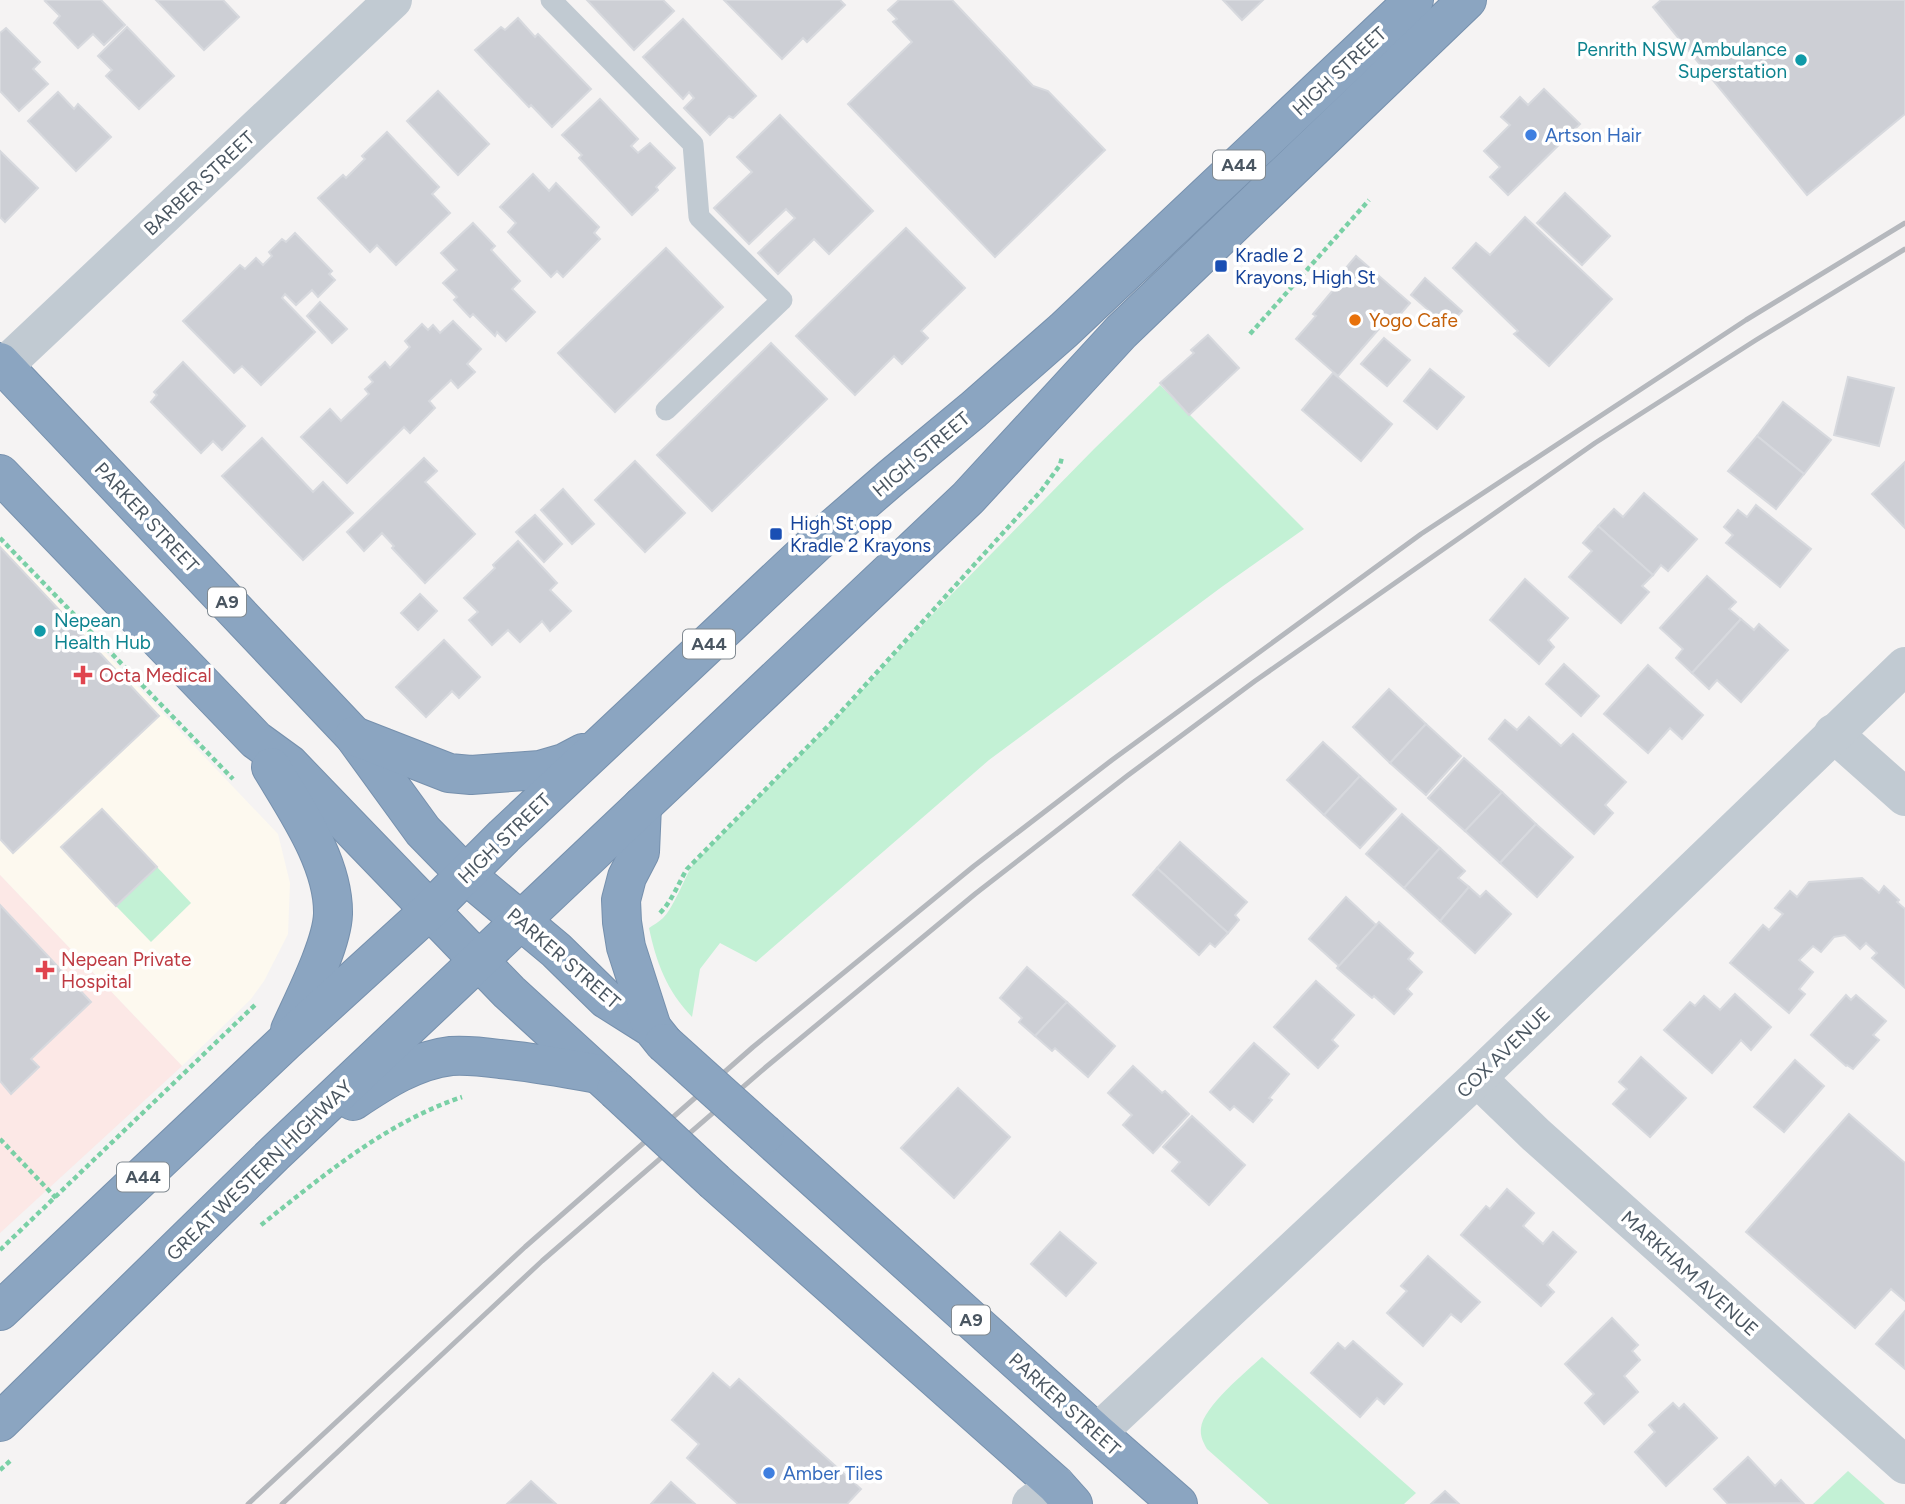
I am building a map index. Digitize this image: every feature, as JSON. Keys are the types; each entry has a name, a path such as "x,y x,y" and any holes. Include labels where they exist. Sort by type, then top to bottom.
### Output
{"highway":[{"name":"HIGH STREET","path":"430,910 817,542 1064,330 1414,0"},
{"name":"HIGH STREET","path":"521,921 968,498 1121,332 1467,0"},
{"name":"PARKER STREET","path":"2,364 354,736 423,831 466,873 556,950 606,999 658,1035 1178,1504"},
{"path":"0,474 256,740 289,764 524,1007 1053,1498"},
{"path":"354,736 449,773 471,775 540,770 564,763 600,746"},
{"path":"256,740 316,845 327,874 333,915 321,958 285,1042"},
{"path":"642,806 640,852 627,877 621,900 622,922 626,947 658,1035"},
{"name":"A44","path":"0,1311 285,1042 430,910"},
{"name":"GREAT WESTERN HIGHWAY","path":"0,1422 274,1154 521,921"},
{"path":"274,1154 381,1083 417,1065 451,1056 521,1061 607,1082"}],"street":[{"name":"BARBER STREET","path":"2,364 393,0"},
{"name":"COX AVENUE","path":"1097,1433 1477,1078 1905,666"},
{"path":"1833,733 1905,797"},
{"name":"MARKHAM AVENUE","path":"1477,1078 1536,1135 1905,1465"}],"lane":[{"path":"551,0 693,144 699,217 782,300 666,411"}],"path":[{"path":"1250,334 1369,200"},
{"path":"651,920 668,905 687,869 830,724 1041,491 1060,465 1062,453"},
{"path":"0,538 238,784"},
{"path":"0,1250 259,1002"},
{"path":"260,1227 368,1143 409,1119 472,1093"},
{"path":"0,1139 56,1198"},
{"path":"0,1470 10,1461"}],"shaded area":[{"path":"0,542 278,834 290,883 288,934 264,981 251,999 182,1066 0,875"},
{"name":"Nepean Private Hospital","path":"0,875 182,1066 0,1233"}],"green space":[{"path":"1160,385 1304,529 989,760 756,962 720,943 700,969 692,1017 664,976 649,928 667,913 693,864 833,722 946,600"},
{"path":"157,867 191,903 151,942 116,906"},
{"path":"1262,1357 1416,1493 1404,1504 1269,1504 1207,1449 1201,1431 1209,1410 1217,1400"},
{"path":"1848,1471 1885,1504 1813,1504"}],"building":[{"path":"101,0 125,25 104,45 93,34 78,48 54,23 60,16 45,1"},
{"path":"156,0 223,0 239,17 204,50"},
{"path":"587,0 663,0 674,11 634,50"},
{"path":"724,0 840,0 845,5 807,42 803,38 782,59"},
{"path":"899,0 952,0 1033,86 1048,91 1105,150 995,257 848,104 912,42 893,22 897,19 888,10"},
{"path":"1223,0 1263,0 1242,20"},
{"name":"Penrith NSW Ambulance Superstation","path":"1661,0 1905,0 1905,114 1807,195 1653,7"},
{"path":"518,18 535,37 538,34 591,89 552,127 531,105 529,107 475,50 501,27 505,30"},
{"path":"683,19 756,96 733,118 729,116 710,135 684,108 694,98 689,92 683,99 643,57"},
{"path":"127,27 174,76 139,109 106,76 112,70 98,56"},
{"path":"6,28 40,62 33,69 48,84 19,111 0,91 0,33"},
{"path":"1544,89 1580,124 1508,195 1490,177 1500,167 1484,151 1510,125 1501,117 1520,97 1528,105"},
{"path":"438,91 489,144 458,175 407,121"},
{"path":"58,92 74,109 78,104 111,137 76,171 28,121"},
{"path":"600,99 638,139 631,146 638,153 650,143 675,168 656,187 658,190 632,215 579,158 582,155 562,135"},
{"path":"780,115 873,211 829,254 814,239 778,274 758,253 795,218 786,209 749,244 714,208 752,172 737,157"},
{"path":"387,132 439,187 432,194 450,213 396,265 377,245 370,252 318,198 343,175 346,178 365,159 362,156"},
{"path":"0,151 38,188 5,222 0,217"},
{"path":"533,174 549,191 556,183 599,227 594,233 600,239 563,277 557,271 551,277 508,232 516,223 500,207"},
{"path":"1565,193 1610,236 1582,265 1537,223"},
{"path":"1525,217 1612,299 1549,366 1514,334 1518,331 1453,268 1476,243 1490,255"},
{"path":"473,223 495,246 491,250 520,281 512,289 535,312 506,341 497,332 495,336 473,314 470,317 454,300 457,297 443,283 457,270 441,253"},
{"path":"906,228 965,288 921,331 928,338 902,364 894,356 855,395 796,336"},
{"path":"295,233 332,271 329,274 335,280 318,297 312,290 296,305 285,294 282,298 315,332 261,385 242,366 234,373 183,321 240,265 245,269 256,258 263,265 272,256 269,252 282,239 286,242"},
{"path":"666,248 723,307 615,412 558,353"},
{"path":"1356,256 1410,303 1389,327 1384,323 1338,376 1296,339 1316,316 1313,314 1339,283 1336,280"},
{"path":"1425,278 1462,311 1448,327 1411,295"},
{"path":"320,302 347,329 332,343 307,316"},
{"path":"453,321 481,349 467,364 475,372 458,388 451,380 429,401 435,408 410,433 404,427 347,483 301,437 330,409 341,421 369,394 365,389 373,382 369,377 385,362 390,368 410,347 405,341 422,324 428,330 433,325 440,333"},
{"path":"1208,335 1239,368 1189,415 1160,383 1194,353 1191,350"},
{"path":"1384,338 1410,360 1387,386 1361,364"},
{"path":"771,343 827,399 712,511 657,455"},
{"path":"183,362 245,426 222,450 213,441 201,453 151,402 157,395 154,392"},
{"path":"1430,369 1464,397 1437,429 1404,401"},
{"path":"1333,373 1392,424 1361,461 1302,410"},
{"path":"1848,377 1894,388 1879,446 1834,435"},
{"path":"1783,402 1831,440 1804,474 1757,436"},
{"path":"1757,436 1804,474 1776,509 1728,471"},
{"path":"262,438 313,492 323,482 353,513 303,560 222,476"},
{"path":"424,458 437,471 425,482 475,534 425,583 392,548 394,546 382,533 364,551 347,532"},
{"path":"635,461 685,513 645,552 595,500"},
{"path":"1905,462 1905,528 1872,494"},
{"path":"563,489 594,524 572,544 541,510"},
{"path":"1644,493 1697,539 1668,571 1661,565 1653,575 1598,526 1614,509 1623,517"},
{"path":"1756,505 1811,549 1780,587 1726,543 1733,535 1724,527 1738,510 1747,517"},
{"path":"535,515 562,544 544,562 516,532"},
{"path":"1598,526 1653,575 1642,586 1649,592 1621,623 1569,577 1592,551 1583,543"},
{"path":"518,541 557,583 550,590 571,611 550,631 542,621 520,642 508,630 492,645 469,620 478,612 464,598"},
{"name":"Nepean Health Hub","path":"0,547 159,716 13,853 0,839"},
{"path":"1707,576 1736,602 1729,609 1741,619 1692,673 1676,658 1683,649 1660,628"},
{"path":"1525,579 1568,618 1548,640 1554,647 1539,664 1490,620"},
{"path":"420,594 437,611 418,630 401,613"},
{"path":"1741,619 1754,630 1759,624 1788,650 1741,702 1717,680 1709,689 1692,673"},
{"path":"444,640 480,677 459,698 452,691 426,717 396,687"},
{"path":"1564,664 1599,696 1581,716 1546,684"},
{"path":"1648,665 1703,715 1682,739 1670,728 1648,753 1604,714"},
{"path":"1389,689 1426,724 1390,763 1353,727"},
{"path":"1529,717 1561,746 1573,734 1626,782 1605,805 1613,813 1594,834 1489,739 1505,720 1517,730"},
{"path":"1426,724 1461,756 1426,795 1390,763"},
{"path":"1323,742 1360,776 1324,815 1287,780"},
{"path":"1464,758 1502,792 1465,831 1428,798"},
{"path":"1360,776 1396,809 1360,848 1324,815"},
{"path":"1502,792 1536,824 1500,863 1465,831"},
{"path":"102,809 157,867 116,906 61,847"},
{"path":"1402,814 1440,848 1404,888 1366,854"},
{"path":"1536,824 1573,857 1537,897 1500,863"},
{"path":"1180,842 1247,902 1235,915 1239,920 1228,933 1157,868"},
{"path":"1440,848 1465,871 1458,878 1469,887 1440,921 1404,888"},
{"path":"1157,868 1228,933 1215,947 1210,943 1199,955 1133,895"},
{"path":"1862,878 1879,893 1884,886 1905,909 1905,988 1872,958 1877,953 1866,943 1860,949 1845,935 1834,937 1821,952 1813,946 1799,960 1813,972 1799,989 1805,994 1789,1013 1730,963 1763,925 1769,930 1783,914 1775,908 1790,891 1797,897 1809,882"},
{"path":"1469,887 1480,897 1486,891 1511,914 1475,953 1440,921"},
{"path":"1346,897 1376,925 1339,966 1309,939"},
{"path":"0,905 91,1002 31,1059 39,1067 11,1094 0,1081"},
{"path":"1379,922 1413,953 1408,959 1422,972 1407,989 1412,994 1394,1014 1337,968"},
{"path":"1027,967 1067,1002 1035,1036 1019,1022 1022,1018 1000,998"},
{"path":"1316,981 1354,1015 1332,1040 1338,1046 1318,1068 1274,1027"},
{"path":"1735,994 1771,1027 1751,1050 1741,1040 1712,1073 1664,1030 1690,1002 1695,1006 1704,996 1720,1010"},
{"path":"1846,995 1851,1000 1856,995 1886,1021 1873,1035 1879,1040 1853,1069 1811,1035"},
{"path":"1067,1002 1115,1046 1088,1077 1055,1048 1052,1051 1035,1036"},
{"path":"1254,1043 1289,1074 1253,1122 1234,1106 1230,1110 1210,1092"},
{"path":"1641,1057 1686,1098 1650,1137 1613,1104 1627,1089 1619,1082"},
{"path":"1795,1060 1824,1086 1784,1132 1754,1107"},
{"path":"1133,1066 1189,1114 1153,1153 1123,1125 1132,1115 1108,1093"},
{"path":"958,1088 1010,1137 954,1198 901,1148"},
{"path":"1849,1114 1905,1163 1905,1301 1891,1289 1855,1328 1746,1232"},
{"path":"1192,1116 1245,1165 1209,1205 1172,1171 1180,1162 1163,1147"},
{"path":"1507,1189 1534,1213 1523,1226 1543,1244 1553,1232 1576,1252 1547,1285 1554,1292 1541,1306 1461,1235 1486,1206 1490,1209"},
{"path":"1060,1232 1096,1263 1066,1296 1031,1264"},
{"path":"1428,1256 1480,1302 1461,1322 1451,1314 1423,1346 1387,1313 1407,1291 1401,1286"},
{"path":"1905,1311 1905,1369 1876,1344"},
{"path":"1612,1318 1638,1345 1632,1351 1640,1360 1624,1376 1638,1392 1604,1424 1585,1403 1594,1394 1565,1364"},
{"path":"1353,1341 1402,1384 1384,1404 1377,1398 1360,1417 1311,1373 1338,1343 1345,1349"},
{"path":"713,1373 730,1388 739,1379 861,1489 847,1504 738,1504 687,1458 699,1444 672,1420"},
{"path":"1673,1403 1679,1409 1684,1404 1717,1438 1666,1486 1635,1452 1655,1432 1649,1425"},
{"path":"1748,1457 1775,1486 1781,1480 1803,1503 1728,1504 1714,1489"},
{"path":"531,1481 556,1504 507,1504"},
{"path":"671,1482 695,1504 651,1504"},
{"path":"1445,1491 1459,1504 1431,1504"}],"railway":[{"path":"248,1504 525,1247 753,1047 974,866 1112,760 1421,534 1746,320 1905,223"},
{"path":"282,1504 542,1261 766,1067 975,894 1127,776 1255,681 1595,443 1905,249"}],"place":[{"name":"Penrith NSW Ambulance Superstation","path":"1801,60"},
{"name":"Artson Hair","path":"1531,135"},
{"name":"Kradle 2 Krayons, High St","path":"1221,266"},
{"name":"Yogo Cafe","path":"1355,320"},
{"name":"High St opp Kradle 2 Krayons","path":"776,534"},
{"name":"Nepean Health Hub","path":"40,631"},
{"name":"Octa Medical","path":"83,675"},
{"name":"Nepean Private Hospital","path":"45,970"},
{"name":"Amber Tiles","path":"769,1473"}]}
